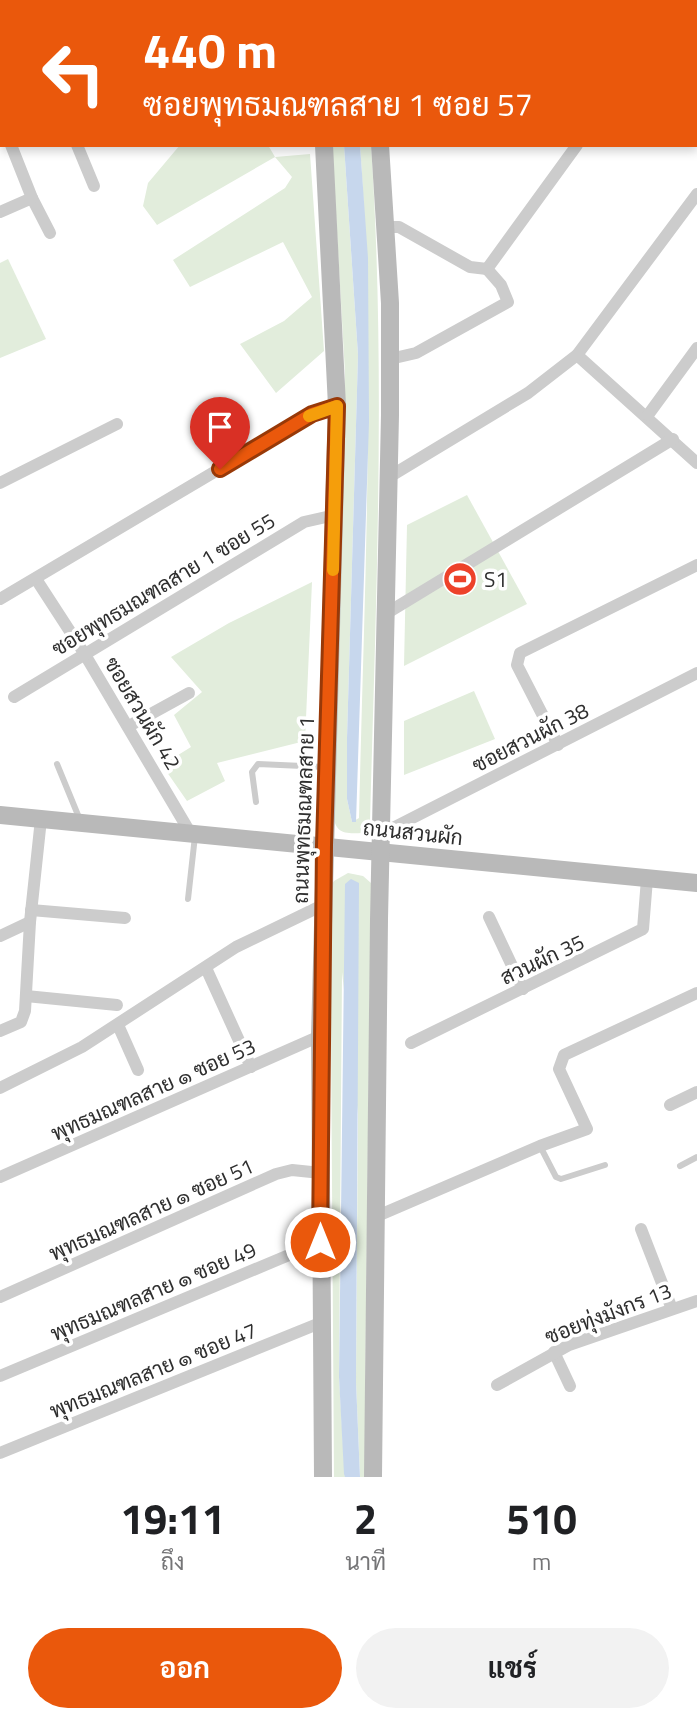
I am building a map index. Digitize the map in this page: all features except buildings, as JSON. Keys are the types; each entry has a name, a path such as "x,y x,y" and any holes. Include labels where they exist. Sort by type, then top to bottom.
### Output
{"main road":[{"name":"ถนนพุทธมณฑลสาย 1","path":"323,1477 320,1036 323,905 329,846 327,767 337,406 324,147"},
{"path":"373,1477 374,852 381,834 390,359 380,147"},
{"name":"ถนนสวนผัก","path":"0,815 697,883"}],"street":[{"path":"12,147 32,198 50,233"},
{"path":"77,147 94,186"},
{"path":"487,269 576,147"},
{"path":"389,477 528,393 577,355 697,194"},
{"path":"0,212 32,198"},
{"path":"385,227 399,227 470,267 487,269 501,285 508,302 416,353 390,359"},
{"path":"648,415 697,348"},
{"path":"577,355 648,415 697,463"},
{"path":"0,599 312,414 337,406"},
{"path":"0,483 117,424"},
{"path":"387,613 673,439"},
{"name":"ซอยพุทธมณฑลสาย 1 ซอย 55","path":"14,697 304,522 335,515"},
{"path":"558,745 517,665 520,653 697,565"},
{"name":"ซอยสวนผัก 42","path":"36,579 129,726 193,834"},
{"name":"ซอยสวนผัก 38","path":"381,834 697,673"},
{"path":"129,726 189,694"},
{"path":"0,1031 21,1022 26,996 30,916 41,819"},
{"name":"สวนผัก 35","path":"411,1043 643,929 647,878"},
{"path":"0,1088 82,1048 236,947 323,905"},
{"path":"0,936 30,916 125,918"},
{"path":"489,917 523,989"},
{"path":"206,968 251,1067"},
{"path":"375,1217 540,1146 587,1129 559,1069 564,1055 697,993"},
{"path":"26,996 117,1005"},
{"path":"118,1025 138,1070"},
{"name":"พุทธมณฑลสาย ๑ ซอย 53","path":"0,1177 320,1036"},
{"path":"670,1105 697,1092"},
{"name":"พุทธมณฑลสาย ๑ ซอย 51","path":"0,1297 276,1174 292,1170 321,1173"},
{"path":"640,1228 672,1309"},
{"name":"พุทธมณฑลสาย ๑ ซอย 49","path":"0,1376 320,1242"},
{"name":"ซอยทุ่งมังกร 13","path":"497,1385 554,1352 697,1301"},
{"name":"พุทธมณฑลสาย ๑ ซอย 47","path":"0,1453 320,1323"},
{"path":"554,1352 570,1386"}],"lane":[{"path":"57,764 81,823"},
{"path":"256,802 251,772 258,764 327,767"},
{"path":"188,899 193,834"},
{"path":"540,1146 556,1177 561,1179 605,1165"},
{"path":"680,1166 697,1157"}],"green space":[{"path":"178,147 269,147 275,157 157,225 143,206 148,183"},
{"path":"332,147 344,147 358,355 347,738 347,799 352,822 359,818 367,481 367,313 360,147 371,147 378,314 377,568 370,822 362,833 341,831 336,825 333,813 345,373"},
{"path":"310,154 324,351 276,393 240,344 284,321 312,297 283,242 190,287 173,260 285,188 292,177 275,157"},
{"path":"8,259 46,339 0,358 0,263"},
{"name":"S1","path":"467,495 527,604 404,666 407,525"},
{"path":"312,582 305,741 217,763 225,781 187,801 162,765 191,747 174,715 202,692 171,657 229,623"},
{"path":"474,691 495,739 404,775 404,721"},
{"path":"348,873 363,876 371,883 365,1398 367,1477 360,1477 356,1382 358,1114 342,972 339,1377 345,1477 334,1477 330,888 334,881"}],"water":[{"path":"344,147 360,147 368,258 369,422 356,822 352,822 347,799 347,738 358,355"},
{"path":"351,879 359,883 356,1382 360,1477 345,1477 344,1474 339,1377 345,884"}],"slow traffic":[{"path":"309,416 337,406 333,570"}],"place":[{"name":"S1","path":"460,579"}],"route":[{"path":"220,469 312,414 337,406 320,1036 320,1242"}]}
